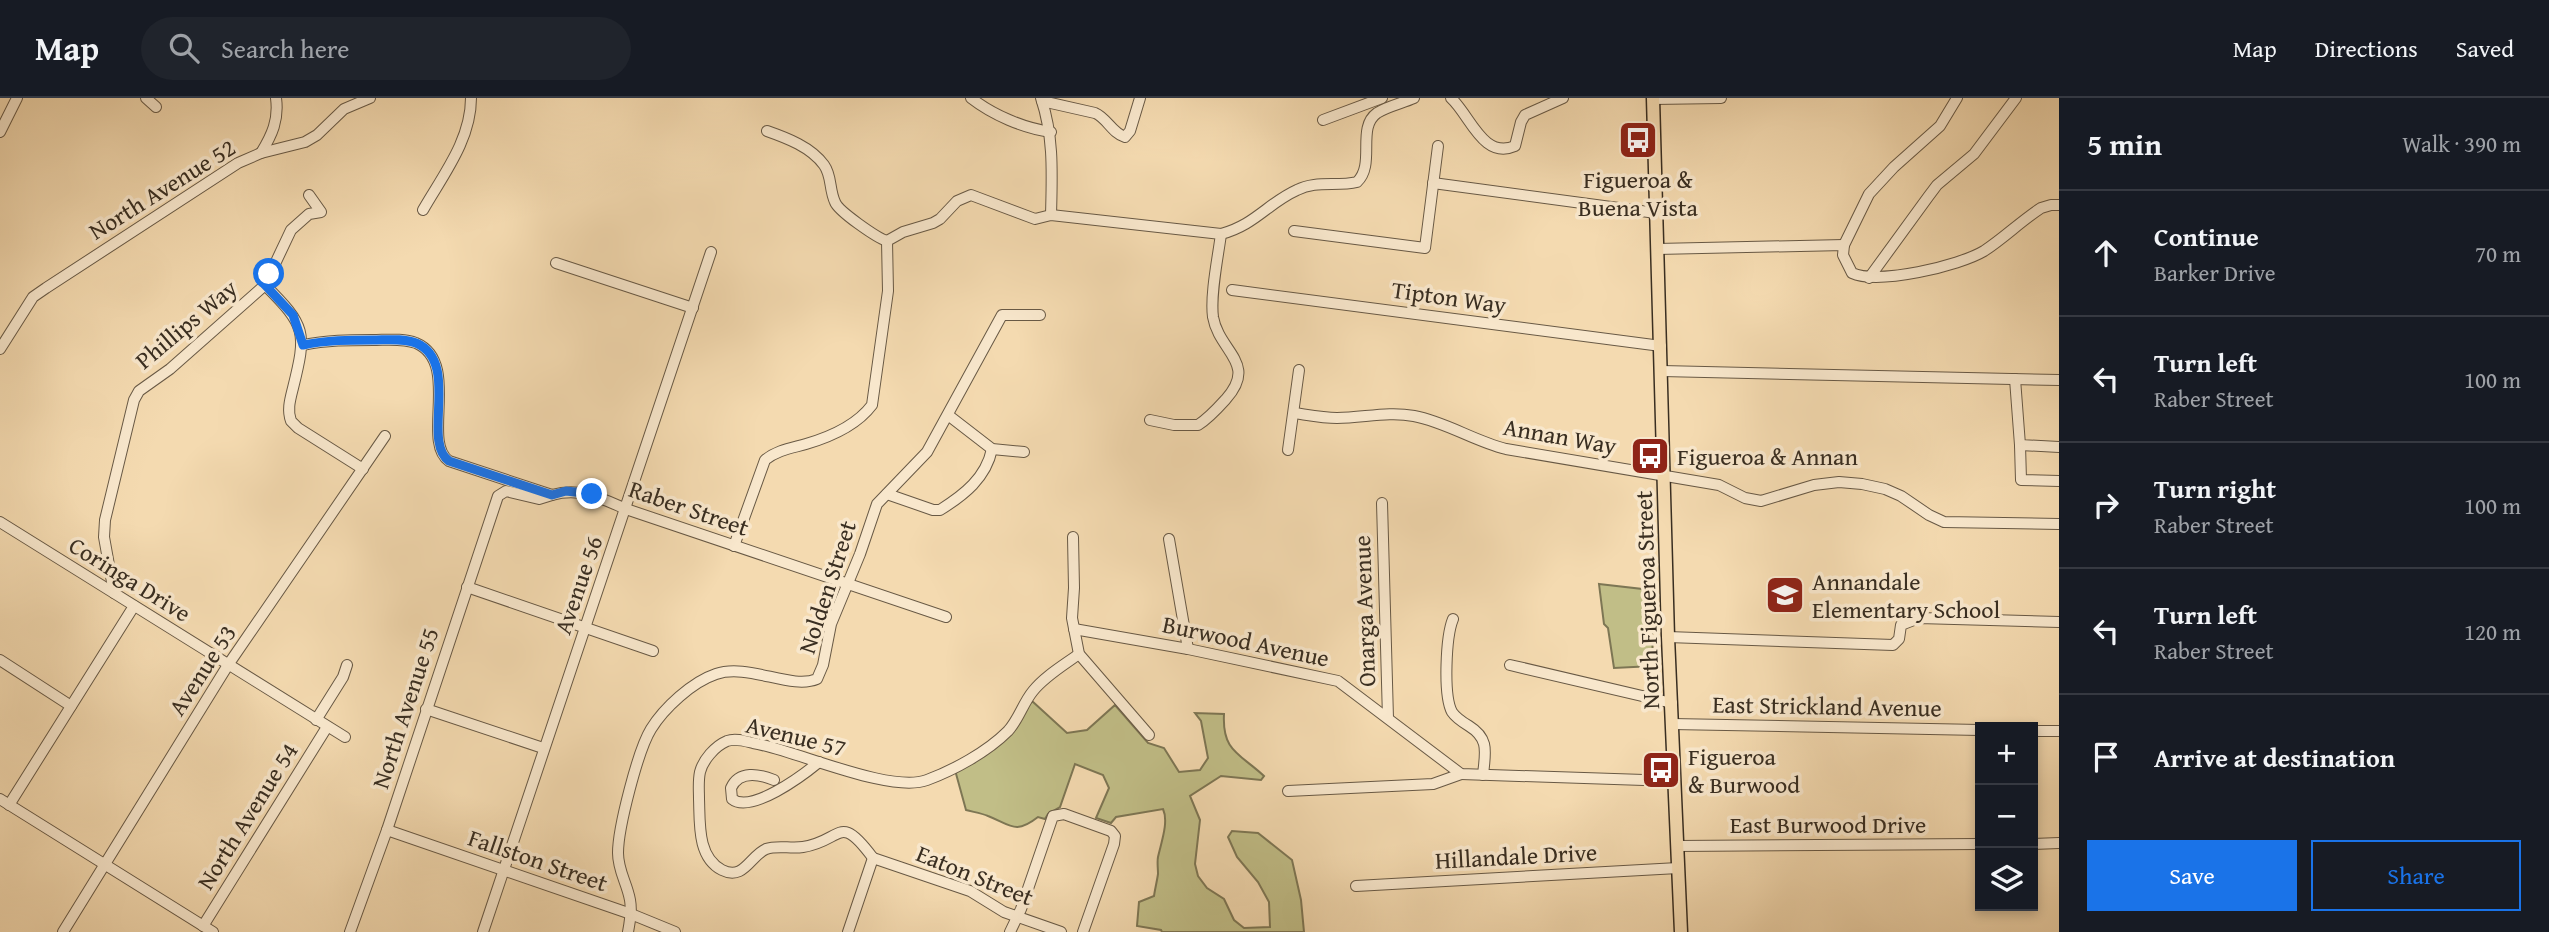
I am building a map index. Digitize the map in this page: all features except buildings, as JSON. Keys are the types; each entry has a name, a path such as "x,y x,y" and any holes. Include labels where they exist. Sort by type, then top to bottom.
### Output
{"main road":[{"name":"North Figueroa Street","path":"1653,98 1668,637 1681,932"}],"street":[{"path":"0,132 17,98"},
{"path":"146,98 156,107"},
{"path":"261,153 271,136 277,117 276,98"},
{"name":"North Avenue 52","path":"0,349 28,304 39,292 238,163 261,153 304,142 317,135 344,109 370,98"},
{"path":"423,210 462,141 468,126 471,98"},
{"path":"971,98 1027,126 1051,132"},
{"path":"1041,99 1095,113 1125,137 1130,131 1140,98"},
{"path":"767,131 801,145 822,162 828,172 835,204 878,239 887,241 903,232 940,219 957,201 971,195 1035,219 1051,215 1221,234 1243,227 1300,188 1313,184 1357,182 1366,167 1369,124 1379,112 1414,98"},
{"path":"1451,98 1485,142 1501,149 1515,146 1525,115 1563,98"},
{"path":"1653,98 1721,98"},
{"path":"1957,98 1940,126 1869,194 1844,245 1843,255 1852,273 1870,278 1885,278 1967,258 1982,252 2041,208 2059,205"},
{"path":"1870,278 1928,197 1979,148 2016,98"},
{"path":"1041,99 1051,132 1053,153 1051,215"},
{"path":"1323,120 1378,100 1379,112"},
{"path":"1294,231 1425,248 1438,146"},
{"path":"1433,183 1656,214"},
{"name":"Phillips Way","path":"114,593 104,537 105,520 134,400 139,391 170,369 265,285 291,230 310,214 321,212 309,195"},
{"path":"1150,421 1198,425 1227,398 1239,380 1238,366 1224,344 1213,315 1221,234"},
{"path":"734,546 765,460 771,455 810,443 842,429 866,413 872,405 888,291 887,241"},
{"path":"1657,249 1844,245"},
{"name":"Avenue 56","path":"483,932 711,252"},
{"path":"556,263 693,308"},
{"path":"265,285 293,315 303,345 289,402 288,414 291,421 363,470"},
{"name":"Tipton Way","path":"1233,290 1661,346"},
{"name":"Nolden Street","path":"628,932 631,914 628,890 619,866 620,837 644,745 653,726 693,687 717,673 742,671 800,681 811,682 817,679 831,624 877,504 927,452 1002,315 1040,316"},
{"name":"Raber Street","path":"303,345 325,340 404,340 424,348 436,367 439,444 443,457 552,495 578,491 592,494 626,509 946,617"},
{"path":"1288,450 1299,370"},
{"path":"1662,371 2059,380"},
{"path":"2015,379 2021,480 2059,481"},
{"name":"Annan Way","path":"1294,413 1337,418 1374,414 1414,416 1506,449 1719,485 1745,498 1761,502 1814,485 1839,482 1885,489 1944,522 2059,524"},
{"path":"948,415 992,449 1024,452"},
{"name":"Avenue 53","path":"63,932 228,665 385,436"},
{"path":"2020,445 2059,447"},
{"path":"887,494 933,510 948,505 979,480 992,449"},
{"name":"North Avenue 55","path":"350,932 387,830 498,496 506,491 538,499 552,495"},
{"name":"Onarga Avenue","path":"1382,503 1388,718"},
{"name":"Coringa Drive","path":"0,522 345,737"},
{"path":"1073,537 1074,629 1079,654 1149,735"},
{"path":"1169,539 1188,649"},
{"path":"467,587 653,651"},
{"path":"134,606 71,706 5,802 208,929"},
{"path":"1668,637 1893,645 1899,639 1901,625 1919,618 2059,622"},
{"path":"1453,619 1446,648 1452,712 1463,723 1479,732 1486,744 1483,775"},
{"name":"Burwood Avenue","path":"1074,629 1329,678 1346,686 1461,774"},
{"name":"Avenue 57","path":"873,858 855,836 839,832 814,845 766,849 737,873 720,869 705,851 700,831 700,771 704,761 727,741 740,740 779,748 819,762 903,783 927,780 970,759 1001,737 1010,729 1033,691 1079,654"},
{"path":"0,660 71,706"},
{"name":"North Avenue 54","path":"316,720 343,677 347,665"},
{"path":"1510,665 1672,703"},
{"path":"426,709 543,748"},
{"name":"East Strickland Avenue","path":"1672,724 1975,730"},
{"name":"North Avenue 54","path":"208,929 327,727"},
{"path":"2038,731 2059,732"},
{"path":"774,780 748,774 737,778 731,788 732,799 745,804 757,800 793,781 819,762"},
{"path":"1288,791 1433,784 1461,774 1674,781"},
{"path":"1010,932 1053,817 1064,814 1111,831 1115,836 1083,932"},
{"name":"Fallston Street","path":"387,830 631,914 675,932"},
{"name":"East Burwood Drive","path":"1677,846 1975,844"},
{"path":"2038,844 2059,844"},
{"path":"848,932 873,858"},
{"name":"Eaton Street","path":"873,858 970,891 994,908 1061,932"},
{"name":"Hillandale Drive","path":"1356,886 1678,868"}],"shaded area":[{"path":"1599,584 1651,590 1653,666 1614,668 1608,628 1604,624"},
{"path":"1032,701 1067,733 1087,730 1115,705 1148,743 1164,748 1179,772 1200,770 1208,758 1201,721 1195,713 1224,714 1229,744 1264,776 1261,780 1221,776 1190,796 1200,820 1195,864 1198,876 1207,888 1224,899 1234,920 1244,928 1270,927 1269,902 1258,882 1237,857 1228,837 1232,831 1258,833 1292,860 1301,900 1304,932 1162,932 1137,926 1139,902 1154,896 1165,814 1163,809 1116,817 1111,823 1096,818 1109,788 1103,775 1075,764 1060,807 1045,819 1038,817 1024,826 1013,827 966,810 955,770 992,748"}],"place":[{"name":"Figueroa & Buena Vista","path":"1638,140"},
{"name":"Figueroa & Annan","path":"1650,456"},
{"name":"Annandale Elementary School","path":"1785,595"},
{"name":"Figueroa & Burwood","path":"1661,770"}],"route":[{"path":"269,274 265,285 293,315 303,345 325,340 404,340 424,348 436,367 439,444 443,457 552,495 566,491 592,494"}]}
